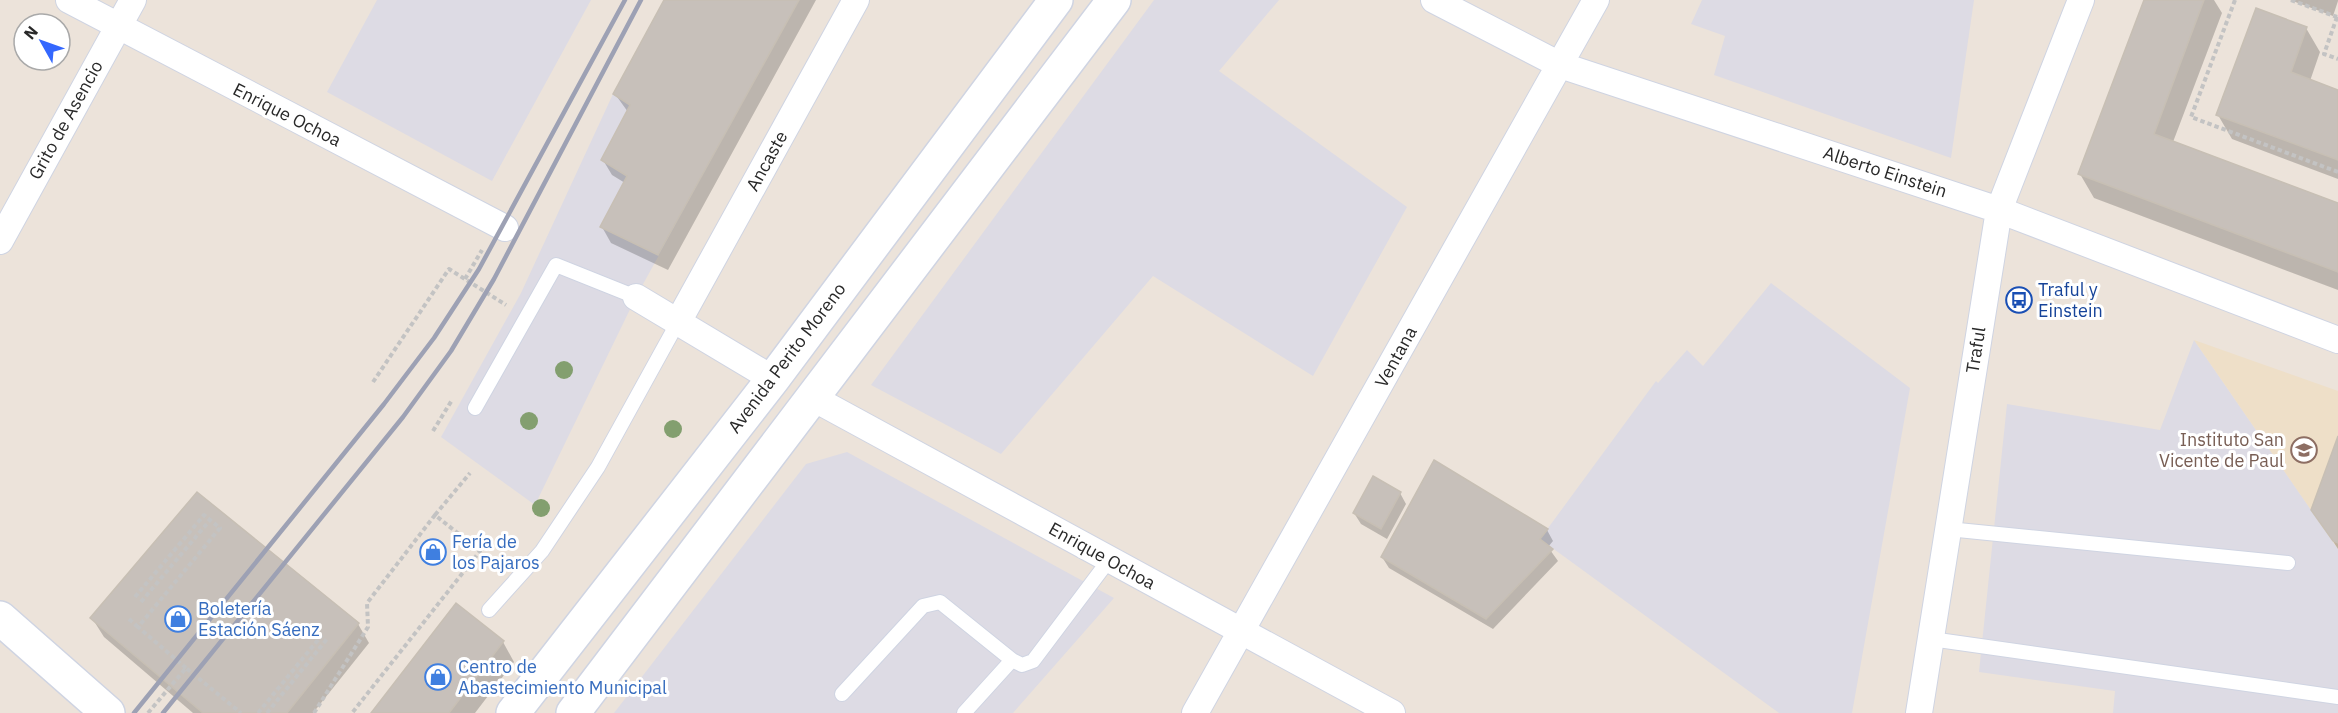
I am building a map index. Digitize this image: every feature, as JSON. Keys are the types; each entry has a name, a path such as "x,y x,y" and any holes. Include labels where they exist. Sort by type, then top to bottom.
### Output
{"main road":[{"name":"Avenida Perito Moreno","path":"513,713 773,379 1056,0"},
{"path":"573,713 1113,0"},
{"path":"0,618 108,713"}],"street":[{"name":"Enrique Ochoa","path":"69,0 505,228"},
{"name":"Grito de Asencio","path":"0,241 133,0"},
{"name":"Ancaste","path":"678,322 856,0"},
{"name":"Alberto Einstein","path":"1434,0 1560,65 1999,210 2338,340"},
{"name":"Ventana","path":"1195,713 1596,0"},
{"name":"Traful","path":"1919,713 1999,210 2081,0"},
{"path":"636,297 773,379"},
{"name":"Enrique Ochoa","path":"813,398 1241,633 1392,713"}],"lane":[{"path":"475,408 556,265 636,297"},
{"path":"489,610 542,551 598,467 678,322"},
{"path":"1948,529 2288,563"},
{"path":"842,694 923,606 933,602 940,602 1012,660 1022,665 1033,661 1109,560"},
{"path":"1931,639 2338,697"},
{"path":"964,713 1012,660"}],"path":[{"path":"2235,0 2191,117 2338,172"},
{"path":"2291,0 2338,15 2324,54 2338,58"},
{"path":"373,382 448,269 508,306"},
{"path":"314,713 368,627 367,603 470,473"},
{"path":"352,713 480,551 435,515"},
{"path":"135,597 204,516 220,528 138,627"},
{"path":"141,602 210,520"},
{"path":"129,619 241,713"},
{"path":"258,713 322,635"},
{"path":"267,713 327,639"},
{"path":"148,713 186,668"}],"shaded area":[{"path":"377,0 591,0 492,181 327,92"},
{"path":"664,0 799,0 636,297 535,505 441,437 521,293 613,94"},
{"path":"1154,0 1279,0 1219,71 1407,207 1313,376 1153,276 1001,454 871,385"},
{"path":"1702,0 1974,0 1951,158 1714,75 1725,36 1691,24"},
{"path":"1771,283 1910,388 1852,713 1779,713 1540,539 1656,381 1658,383 1687,350 1703,366"},
{"path":"2194,340 2338,549 2338,713 2113,713 2115,691 1979,672 2007,404 2160,430"},
{"name":"Instituto San Vicente de Paul","path":"2194,340 2338,391 2338,549 2311,510"},
{"path":"847,452 1114,598 1013,713 614,713 806,464"}],"building":[{"path":"664,0 799,0 658,255 600,227 627,176 601,160 630,105 613,94"},
{"path":"2144,0 2204,0 2154,134 2338,203 2338,272 2078,174"},
{"path":"2256,8 2307,27 2291,72 2338,90 2338,160 2216,115"},
{"path":"2338,436 2338,543 2333,541 2311,510"},
{"path":"1434,460 1548,529 1540,539 1553,549 1486,619 1381,557"},
{"path":"1373,476 1401,492 1381,529 1353,513"},
{"path":"197,492 359,623 287,713 203,713 90,618"},
{"name":"Centro de Abastecimiento Municipal","path":"456,603 504,641 449,713 371,713"}],"railway":[{"path":"134,713 384,404 434,338 479,269 625,0"},
{"path":"163,713 403,417 451,351 494,279 641,0"}],"place":[{"name":"Traful y Einstein","path":"2019,300"},
{"name":"Instituto San Vicente de Paul","path":"2304,450"},
{"name":"Fería de los Pajaros","path":"433,552"},
{"name":"Boletería Estación Sáenz","path":"178,619"},
{"name":"Centro de Abastecimiento Municipal","path":"438,677"}]}
